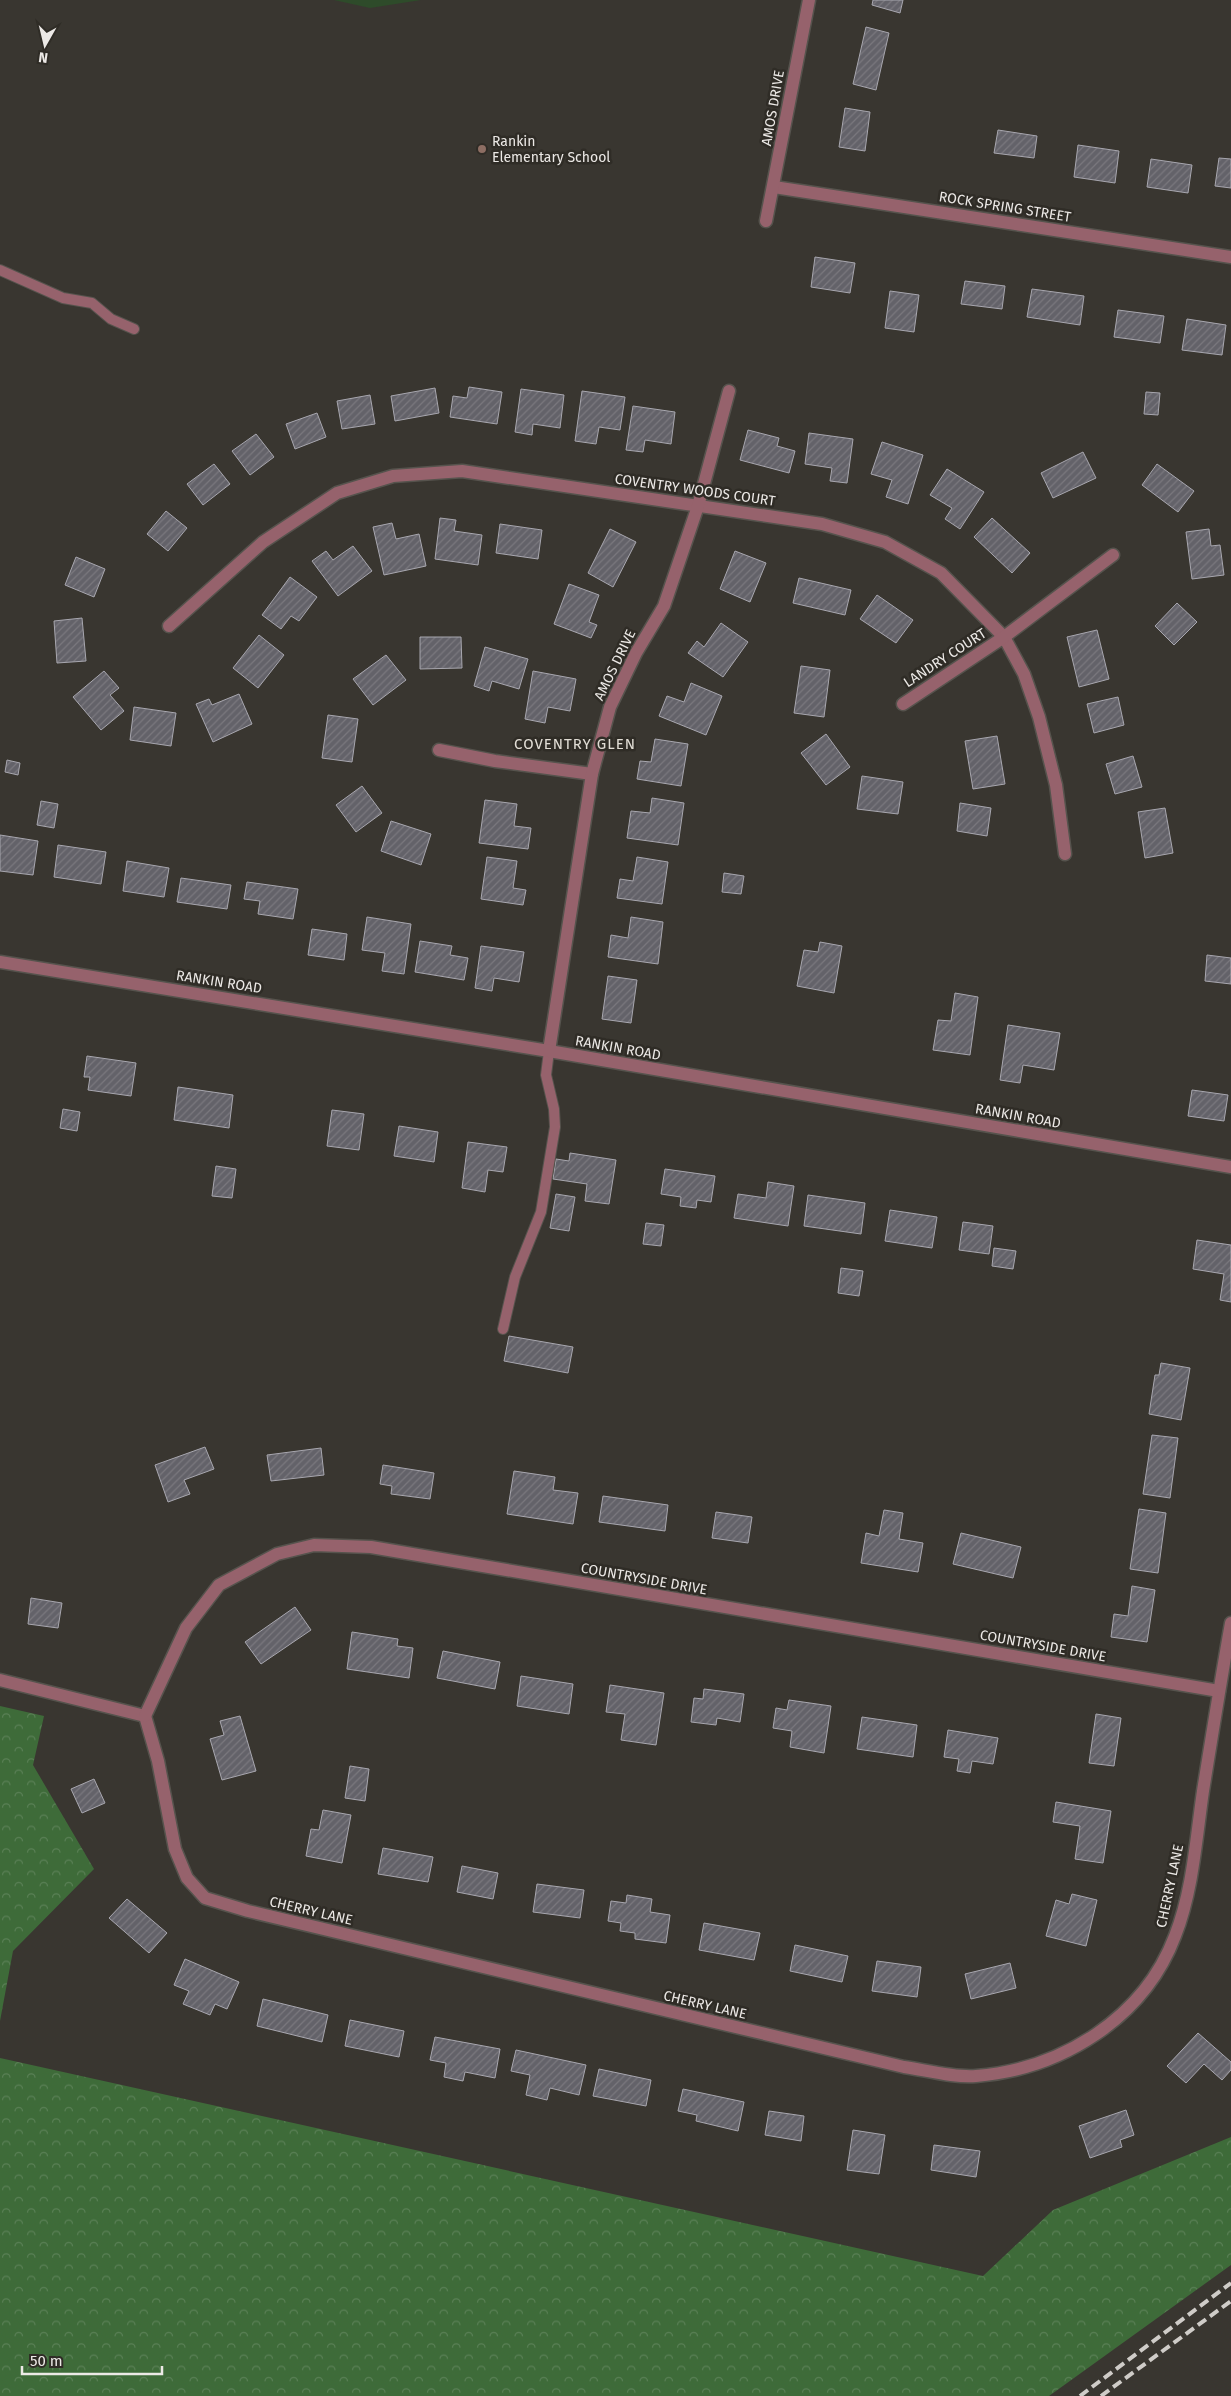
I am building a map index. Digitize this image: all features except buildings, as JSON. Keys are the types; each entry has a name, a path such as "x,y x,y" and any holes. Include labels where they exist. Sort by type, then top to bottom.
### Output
{"street":[{"name":"AMOS DRIVE","path":"766,221 809,0"},
{"name":"ROCK SPRING STREET","path":"774,187 1231,257"},
{"name":"AMOS DRIVE","path":"549,1052 592,774 610,707 636,653 664,606 698,506 729,391"},
{"name":"COVENTRY WOODS COURT","path":"169,626 263,542 336,493 393,476 462,471 822,524 885,542 941,573 1004,637 1024,674 1039,717 1056,785 1065,854"},
{"name":"LANDRY COURT","path":"903,704 1004,637 1113,555"},
{"path":"439,750 494,761 592,774"},
{"name":"RANKIN ROAD","path":"0,962 1231,1167"},
{"name":"COUNTRYSIDE DRIVE","path":"145,1716 186,1628 219,1586 277,1554 314,1545 371,1547 1219,1691"},
{"name":"CHERRY LANE","path":"145,1716 158,1760 175,1849 187,1878 205,1898 257,1914 904,2067 974,2076 1018,2069 1071,2051 1124,2014 1157,1974 1175,1935 1189,1883 1231,1623"},
{"path":"0,1680 145,1716"}],"lane":[{"path":"0,270 63,298 92,303 111,319 134,329"},
{"path":"503,1329 515,1277 541,1212 552,1146 555,1127 554,1109 546,1075 549,1052"}],"green space":[{"path":"334,0 421,0 370,8"},
{"path":"0,1706 44,1716 33,1765 94,1869 13,1951 0,2021"},
{"path":"0,2058 983,2276 1053,2210 1231,2137 1231,2265 1049,2396 0,2396"}],"railway":[{"path":"1080,2396 1231,2283"},
{"path":"1101,2396 1231,2301"}],"place":[{"name":"Rankin Elementary School","path":"482,149"}],"district":[{"name":"COVENTRY GLEN","path":"575,744"}]}
